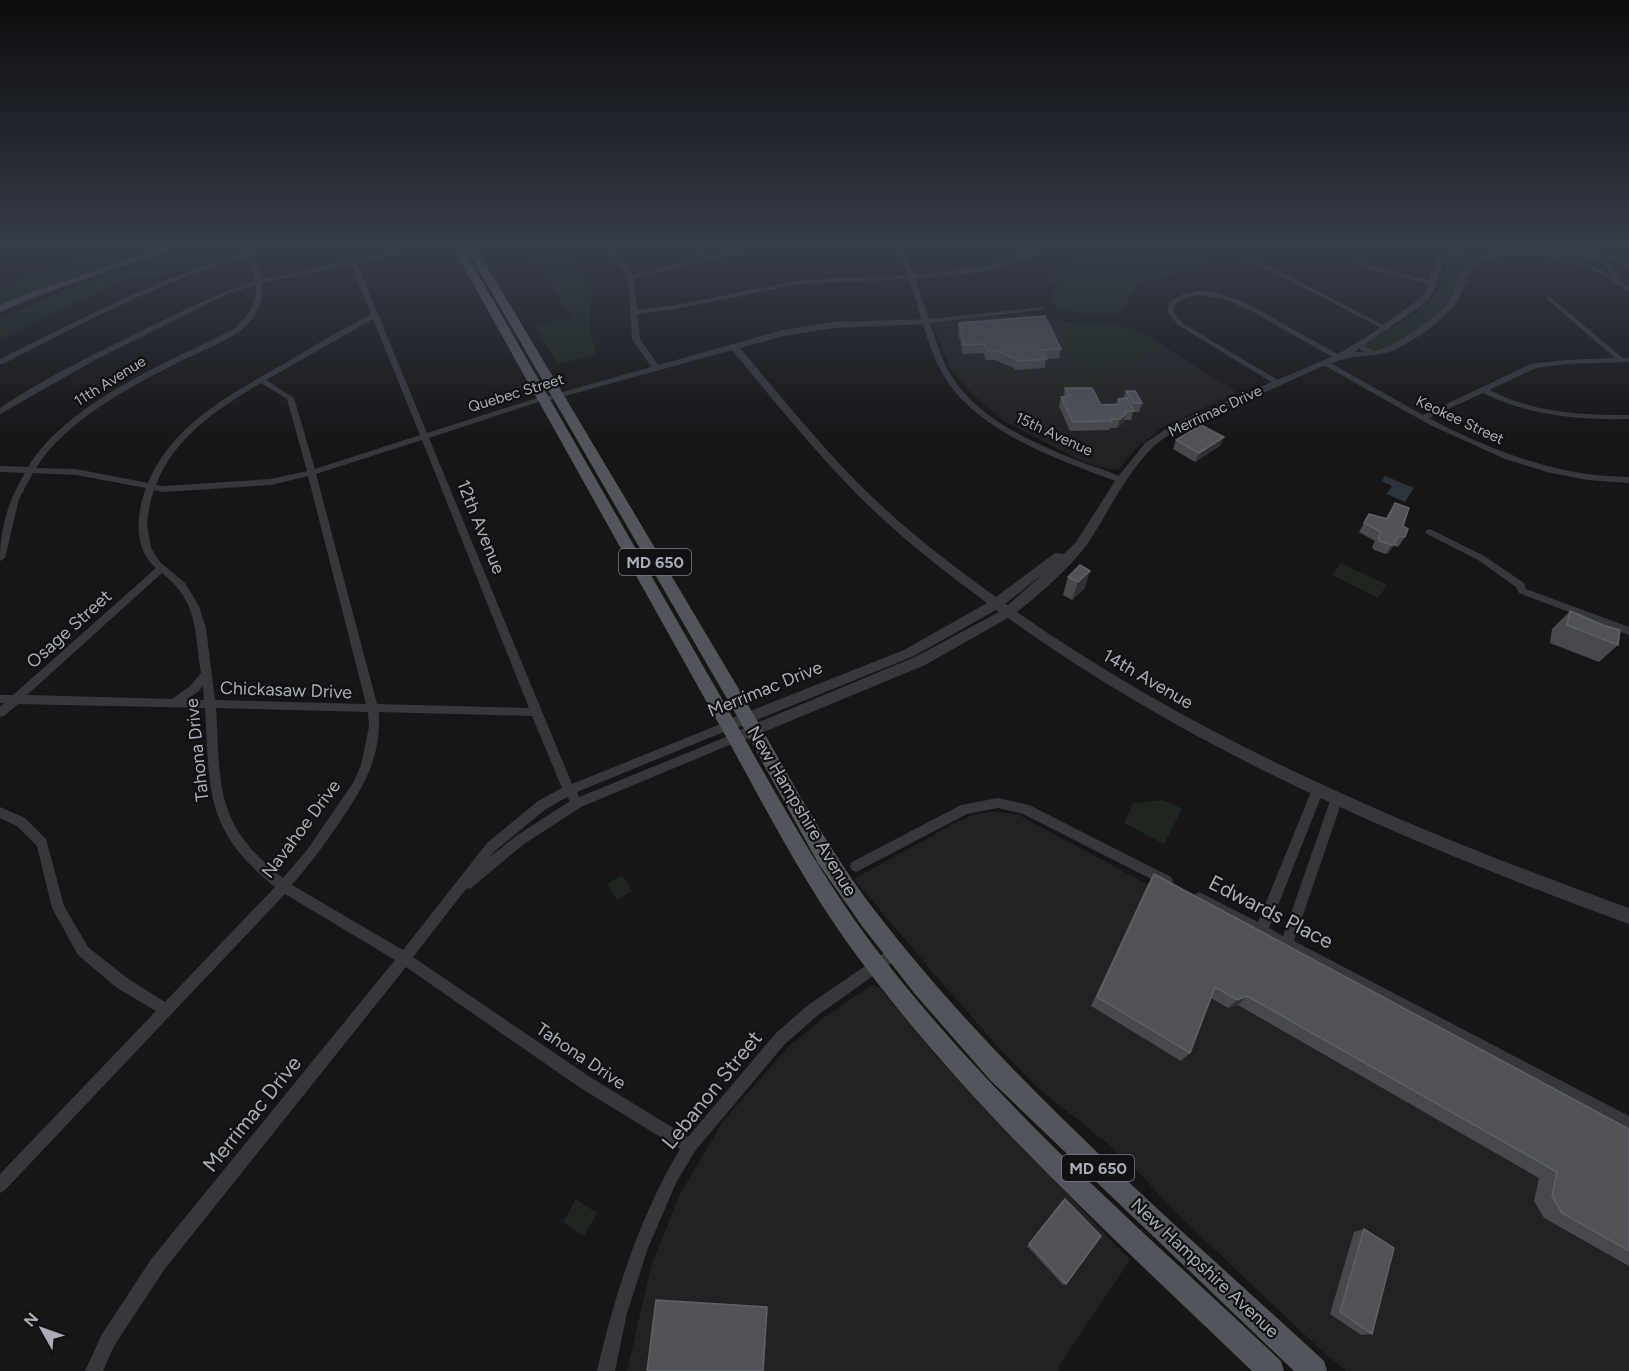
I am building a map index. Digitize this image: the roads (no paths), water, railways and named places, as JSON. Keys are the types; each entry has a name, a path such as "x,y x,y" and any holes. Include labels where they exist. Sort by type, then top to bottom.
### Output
{"main road":[{"name":"New Hampshire Avenue","path":"497,312 750,724 886,959 964,1071 1026,1138 1271,1371"},
{"name":"New Hampshire Avenue","path":"504,312 670,627 776,815 820,885 886,959 1039,1113 1314,1371"}],"street":[{"name":"11th Avenue","path":"0,362 105,312"},
{"path":"0,412 92,358 182,312"},
{"name":"11th Avenue","path":"0,558 17,494 30,470 59,436 88,412 125,389 236,330 251,318 254,312"},
{"name":"12th Avenue","path":"374,312 536,712 569,790 577,803"},
{"path":"634,312 636,339 657,369"},
{"name":"15th Avenue","path":"923,312 932,343 949,379 991,419 1050,452 1121,480"},
{"name":"Quebec Street","path":"0,469 76,472 164,489 271,482 310,473 549,397 812,328 926,321 1006,312"},
{"path":"1171,312 1180,324 1279,383"},
{"path":"1257,312 1339,357"},
{"path":"1354,312 1385,328"},
{"name":"Merrimac Drive","path":"458,892 520,840 577,803 750,724 920,661 1002,608 1029,596 1080,545 1139,455 1167,433 1339,357 1407,312"},
{"name":"Merrimac Drive","path":"1339,357 1375,353 1393,347 1441,312"},
{"path":"1566,312 1625,360"},
{"name":"Tahona Drive","path":"375,315 261,380 205,416 184,434 166,457 150,486 142,530 144,543 160,570 175,579 191,597 200,624 210,705 211,750 218,796 225,819 236,841 263,869 284,886 404,959 646,1122 690,1146"},
{"path":"1362,343 1363,348 1375,353"},
{"name":"14th Avenue","path":"734,347 870,502 943,564 1069,656 1150,704 1336,801 1465,856 1629,916"},
{"path":"1423,418 1482,389 1540,365 1625,360"},
{"name":"Keokee Street","path":"1324,363 1471,443 1526,463 1585,477 1629,480"},
{"name":"Navahoe Drive","path":"3,1175 166,1010 284,886 331,827 358,786 371,750 374,710 293,402 261,380"},
{"path":"1482,389 1515,405 1547,414 1574,417 1629,417"},
{"path":"1430,532 1480,558 1517,582 1522,591 1629,631"},
{"name":"Osage Street","path":"0,712 160,570"},
{"path":"174,703 194,689 206,674"},
{"name":"Chickasaw Drive","path":"0,699 374,710 536,712"},
{"name":"Merrimac Drive","path":"94,1371 108,1340 158,1264 458,892 470,873 500,839 542,805 569,790 731,732"},
{"path":"1261,931 1317,792"},
{"path":"1287,944 1336,801"},
{"name":"Edwards Place","path":"856,866 965,809 998,803 1025,808 1629,1124"},
{"path":"0,812 21,822 42,843 58,908 83,951 122,983 166,1010"},
{"name":"Lebanon Street","path":"606,1371 619,1313 640,1247 671,1178 690,1146 780,1039 813,1010 886,959"}]}
